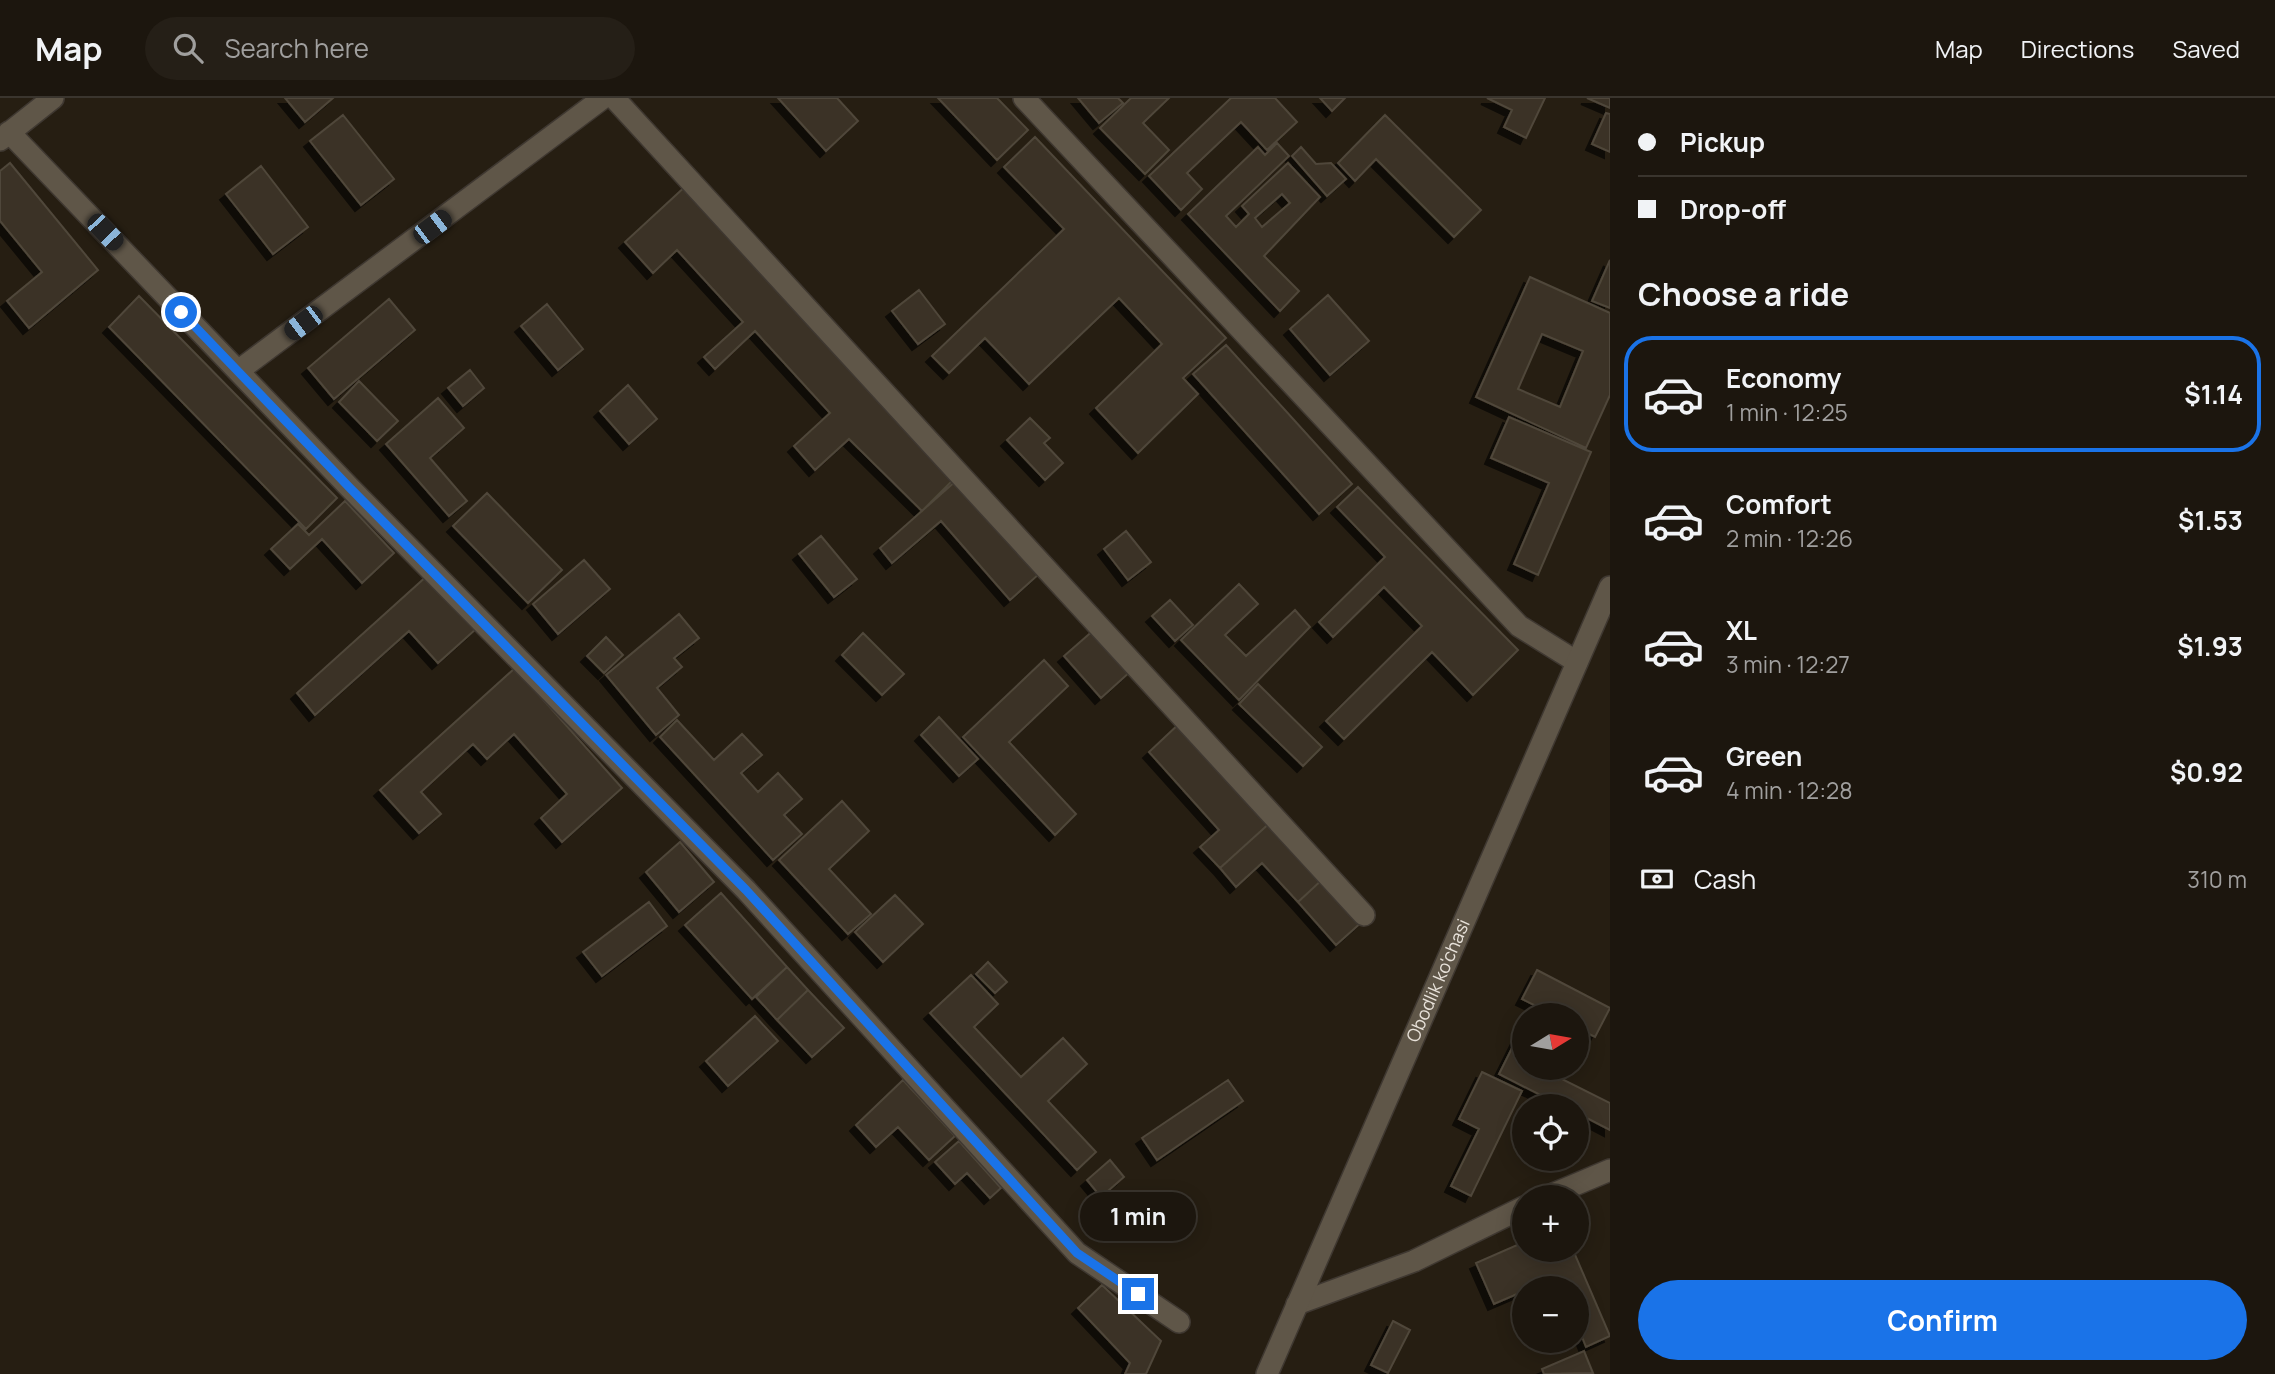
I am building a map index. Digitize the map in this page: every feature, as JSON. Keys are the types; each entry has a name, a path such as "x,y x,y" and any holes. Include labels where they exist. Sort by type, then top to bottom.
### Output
{"street":[{"path":"53,98 5,136 746,890 1077,1253 1179,1322"},
{"path":"239,372 603,98"},
{"path":"614,98 1364,915"},
{"path":"1024,98 1519,626 1577,662"},
{"name":"Obodlik ko'chasi","path":"1267,1374 1610,587"},
{"path":"1574,1185 1610,1170"},
{"path":"1297,1304 1414,1261 1512,1214"}],"building":[{"path":"285,98 333,98 305,122"},
{"path":"778,98 837,98 858,121 826,151"},
{"path":"938,98 997,98 1028,130 997,160"},
{"path":"1078,98 1118,98 1123,103 1099,123"},
{"path":"1131,98 1169,98 1143,123 1169,150 1145,174 1100,128"},
{"path":"1231,98 1275,98 1297,122 1267,150 1241,122 1187,173 1202,189 1181,210 1149,176"},
{"path":"1320,98 1345,98 1332,111"},
{"path":"1487,98 1545,98 1526,138 1504,127 1512,110"},
{"path":"1587,98 1610,98 1610,108"},
{"path":"1606,113 1610,114 1610,152 1592,144"},
{"path":"343,115 394,179 361,205 310,141"},
{"path":"1385,115 1481,210 1454,237 1376,159 1355,181 1338,163"},
{"path":"1035,137 1226,338 1183,378 1198,394 1138,453 1096,408 1162,344 1119,298 1029,384 985,338 949,373 932,356 1064,229 1004,167"},
{"path":"1277,143 1289,156 1226,216 1236,227 1249,214 1242,206 1288,163 1320,197 1264,256 1299,291 1280,311 1188,214 1258,147 1265,155","holes":["1282,194 1290,203 1262,227 1255,218"]},
{"path":"1301,147 1316,164 1331,163 1346,179 1327,196 1292,156"},
{"path":"10,163 98,270 29,328 7,301 42,272 0,221 0,171"},
{"path":"261,166 308,227 273,254 226,194"},
{"path":"688,184 954,479 922,511 849,439 815,470 794,446 830,413 755,331 715,369 704,357 743,322 677,250 653,273 625,242"},
{"path":"1610,260 1610,308 1592,301"},
{"path":"1530,277 1610,313 1610,395 1586,448 1476,397","holes":["1542,334 1583,351 1560,407 1518,389"]},
{"path":"919,290 945,324 918,344 892,311"},
{"path":"1328,295 1369,341 1330,375 1290,329"},
{"path":"139,296 337,498 306,529 109,327"},
{"path":"389,299 415,330 334,399 308,368"},
{"path":"547,304 583,349 558,370 521,326"},
{"path":"1226,345 1352,484 1319,514 1193,374"},
{"path":"470,370 484,388 463,406 448,388"},
{"path":"359,381 398,421 377,441 339,402"},
{"path":"628,385 657,419 629,444 600,411"},
{"path":"438,398 464,428 430,458 467,501 449,516 386,444"},
{"path":"1509,417 1591,452 1538,575 1514,564 1549,483 1491,458"},
{"path":"1030,418 1050,438 1044,443 1063,463 1045,480 1007,440"},
{"path":"957,480 1039,574 1010,600 941,521 892,563 880,548"},
{"path":"1358,487 1518,650 1473,695 1432,652 1344,739 1326,721 1422,626 1384,587 1333,637 1319,622 1385,557 1337,507"},
{"path":"487,493 562,570 528,603 453,526"},
{"path":"345,501 394,553 362,583 322,539 290,569 271,549 298,524 309,535"},
{"path":"1126,531 1151,562 1128,580 1104,549"},
{"path":"821,536 857,579 834,597 799,554"},
{"path":"584,560 610,589 558,634 533,604"},
{"path":"428,575 476,629 438,663 409,631 315,715 297,693"},
{"path":"1239,584 1258,604 1225,635 1246,656 1295,610 1310,627 1239,700 1181,640"},
{"path":"1170,600 1193,625 1175,641 1152,616"},
{"path":"679,614 699,638 674,658 682,667 657,688 679,715 656,735 606,675"},
{"path":"1095,629 1131,671 1101,698 1064,656"},
{"path":"863,633 904,674 882,695 842,655"},
{"path":"606,637 623,655 604,673 587,656"},
{"path":"1044,660 1068,686 1009,742 1076,814 1055,835 963,737"},
{"path":"515,668 622,788 562,842 541,818 567,794 514,734 487,759 473,744 421,792 441,814 419,833 380,790"},
{"path":"1258,684 1322,747 1303,766 1239,704"},
{"path":"939,717 978,759 959,776 921,735"},
{"path":"677,720 714,760 742,734 762,755 741,773 758,792 778,773 802,799 784,815 802,834 773,860 660,737"},
{"path":"1181,722 1272,821 1220,868 1200,847 1219,830 1149,752"},
{"path":"842,801 869,831 829,869 871,914 848,934 779,860"},
{"path":"1272,821 1324,878 1298,902 1262,863 1236,887 1220,868"},
{"path":"680,842 714,882 679,912 646,872"},
{"path":"1324,878 1363,921 1336,945 1298,902"},
{"path":"721,893 787,967 752,999 685,925"},
{"path":"895,895 923,924 883,962 855,932"},
{"path":"649,902 667,926 602,976 583,952"},
{"path":"988,962 1007,982 995,993 976,974"},
{"path":"787,967 808,990 777,1020 756,997"},
{"path":"1537,970 1610,1008 1595,1037 1589,1034 1589,1003 1530,1003 1522,999"},
{"path":"971,975 998,1004 974,1027 1021,1077 1063,1038 1087,1064 1048,1101 1096,1152 1077,1170 930,1013"},
{"path":"808,990 844,1028 812,1057 777,1020"},
{"path":"755,1016 778,1041 728,1086 706,1061"},
{"path":"1512,1048 1512,1080 1564,1080 1610,1103 1610,1130 1589,1119 1589,1094 1538,1094 1499,1074"},
{"path":"1482,1072 1522,1091 1521,1094 1512,1094 1512,1112 1471,1196 1451,1186 1479,1129 1459,1119"},
{"path":"903,1080 955,1136 929,1160 898,1127 876,1147 856,1125"},
{"path":"1228,1080 1243,1101 1157,1160 1142,1138"},
{"path":"959,1141 1001,1188 990,1198 967,1173 955,1184 935,1162"},
{"path":"1110,1160 1124,1177 1101,1197 1087,1180"},
{"path":"1512,1247 1512,1262 1578,1262 1584,1276 1512,1276 1512,1296 1494,1304 1476,1263"},
{"path":"1102,1285 1161,1341 1146,1374 1125,1374 1130,1363 1078,1308"},
{"path":"1589,1287 1610,1336 1589,1346"},
{"path":"1393,1321 1410,1330 1388,1373 1371,1365"},
{"path":"1585,1353 1593,1373 1544,1374 1542,1369"}],"route":[{"path":"181,312 349,487 746,890 1077,1253 1138,1294"}]}
